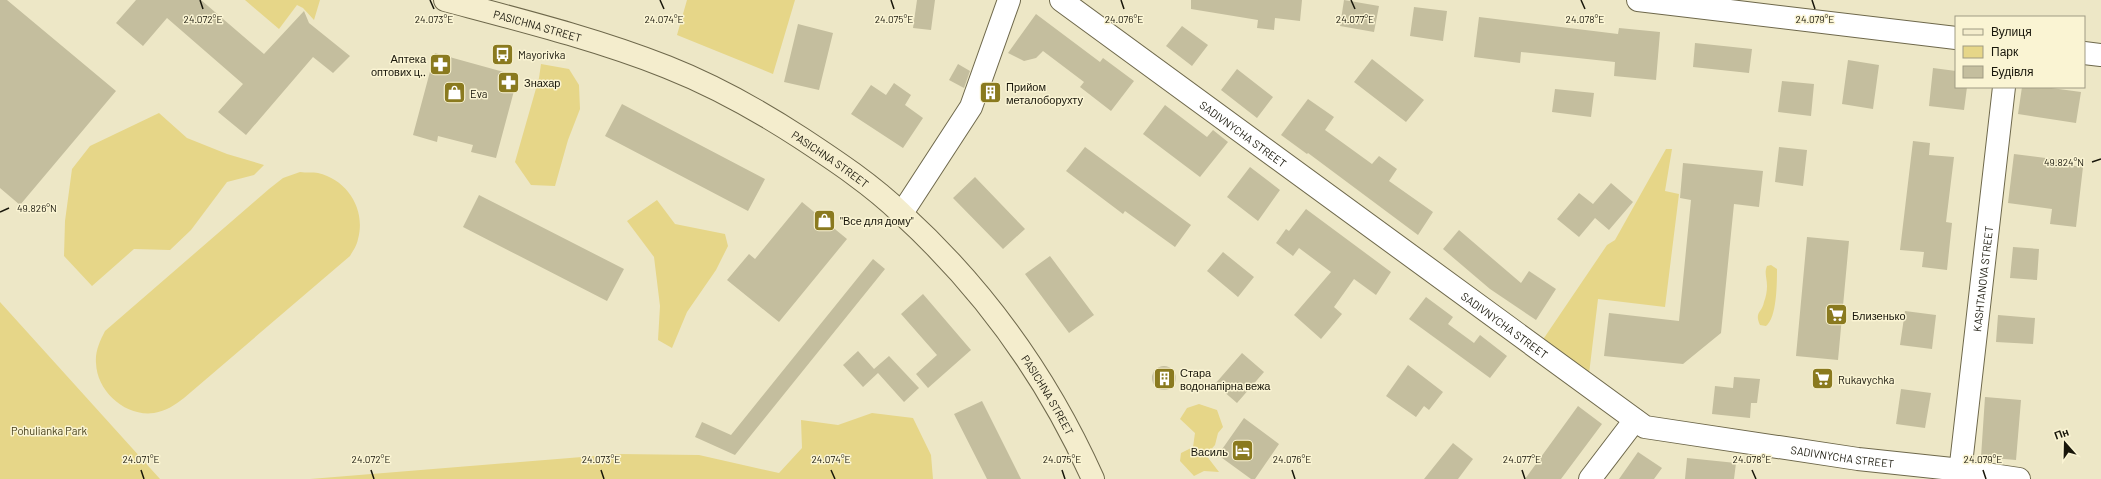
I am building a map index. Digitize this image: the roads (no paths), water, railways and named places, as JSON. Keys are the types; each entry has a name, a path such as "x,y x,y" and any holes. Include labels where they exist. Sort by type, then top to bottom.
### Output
{"main road":[{"name":"PASICHNA STREET","path":"446,0 580,37 667,67 706,83 752,106 844,167 902,213 960,273 1016,342 1041,378 1062,415 1093,479"}],"street":[{"path":"902,213 971,107 1010,0"},
{"name":"SADIVNYCHA STREET","path":"1060,0 1645,427 1962,474 2019,479"},
{"path":"1638,0 1785,9 1955,38"},
{"path":"2085,53 2101,55"},
{"name":"KASHTANOVA STREET","path":"1962,474 2004,88"},
{"path":"1590,479 1635,420"}],"place":[{"name":"Mayorivka","path":"503,54"},
{"name":"Аптека оптових ц‥","path":"441,64"},
{"name":"Знахар","path":"509,82"},
{"name":"Прийом металоборухту","path":"991,92"},
{"name":"Eva","path":"455,93"},
{"name":"\"Все для дому\"","path":"824,220"},
{"name":"Близенько","path":"1837,315"},
{"name":"Стара водонапірна вежа","path":"1164,378"},
{"name":"Rukavychka","path":"1823,379"},
{"name":"Василь","path":"1243,451"}],"park label":[{"name":"Pohulianka Park","path":"49,430"}]}
